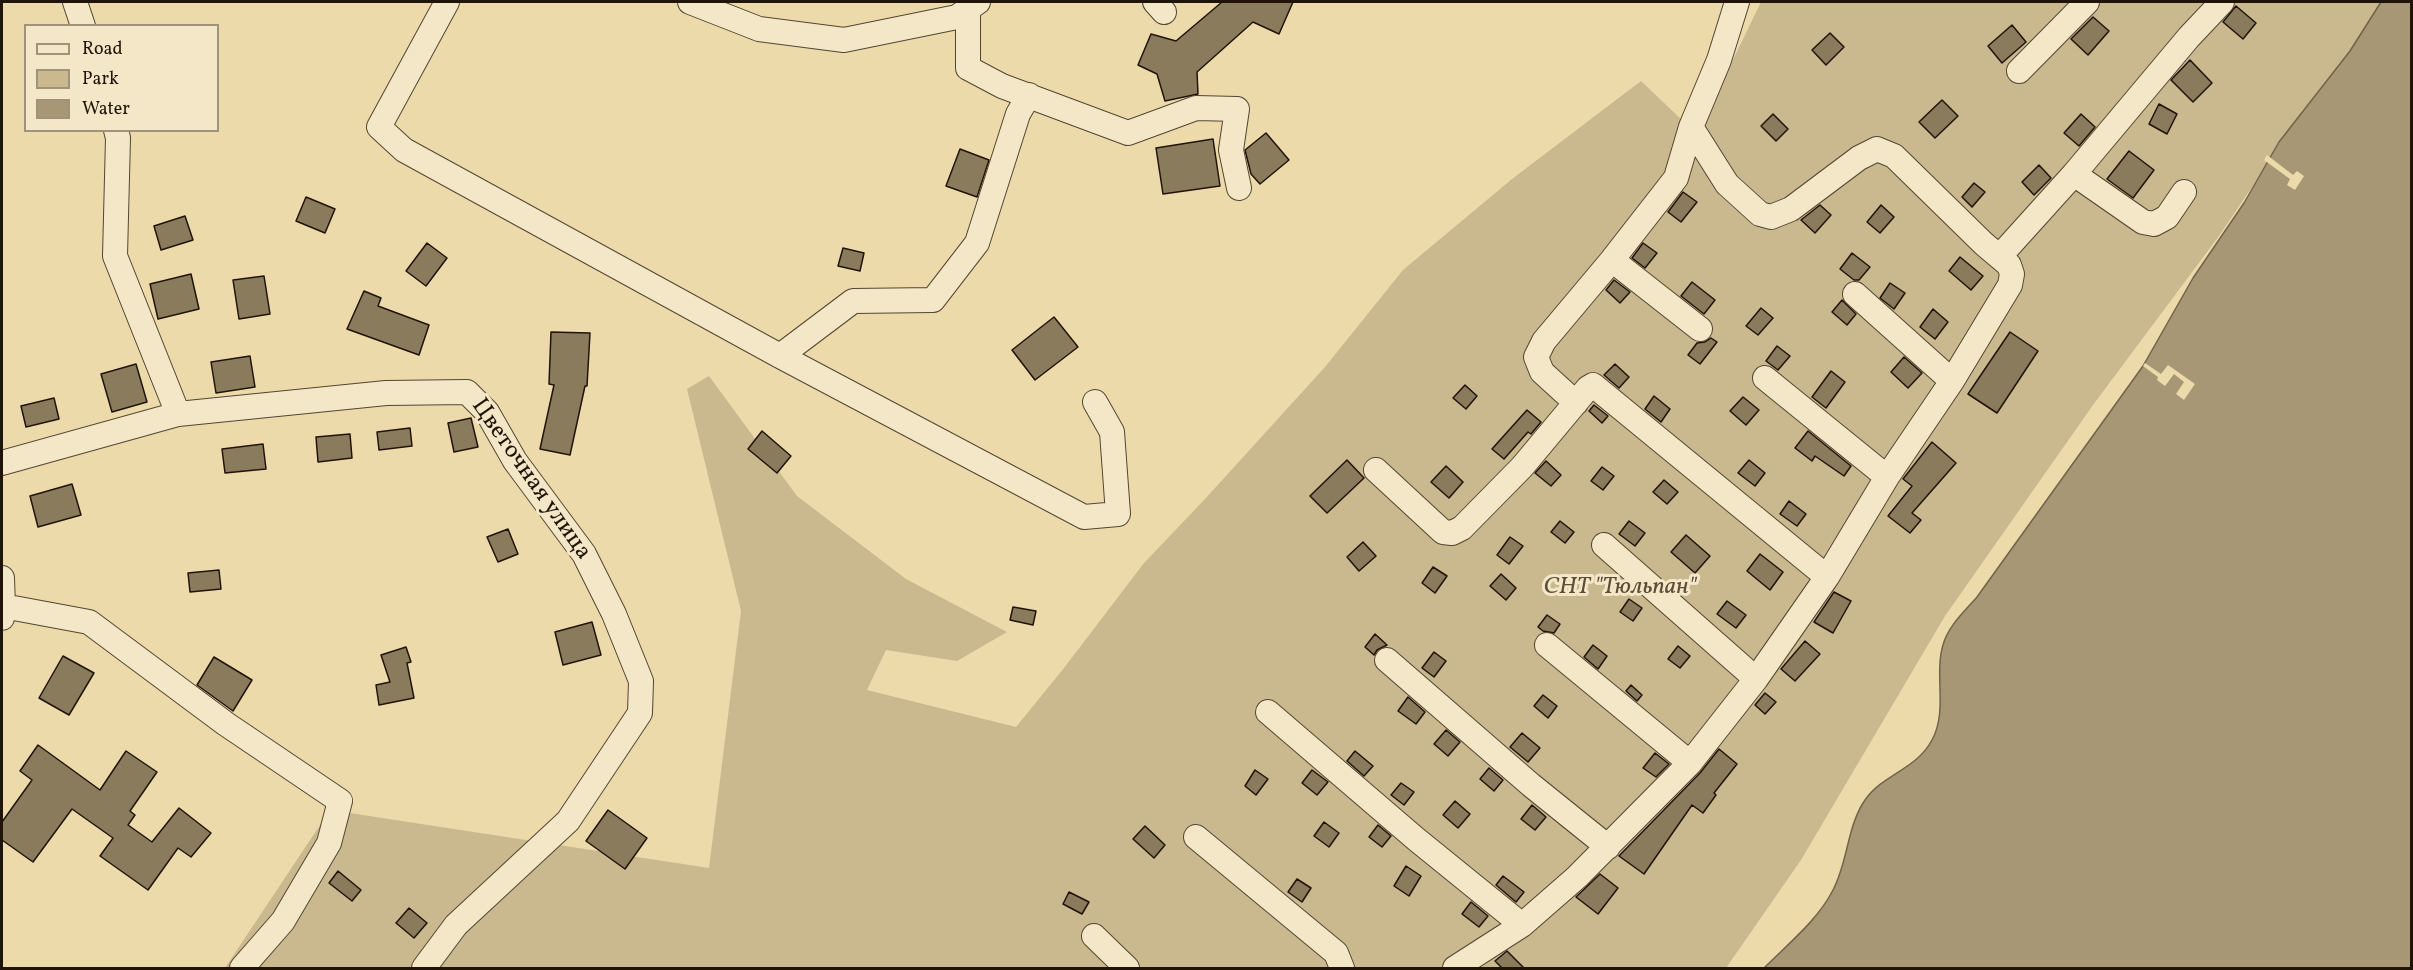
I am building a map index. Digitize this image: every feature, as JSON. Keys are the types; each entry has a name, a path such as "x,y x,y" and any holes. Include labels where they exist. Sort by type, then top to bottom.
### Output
{"street":[{"path":"75,2 82,24"},
{"path":"447,2 379,127 404,150 780,356 1083,517 1118,514 1112,432 1095,402"},
{"path":"690,2 759,29 844,40 957,17 974,6"},
{"path":"1576,403 1542,372 1536,357 1544,342 1676,178 1691,127 1719,60 1737,2"},
{"path":"2019,71 2087,2"},
{"path":"2000,256 2074,174 2189,37 2222,2"},
{"path":"974,6 968,68 1002,86 1128,134 1196,108 1237,109 1231,150 1239,188"},
{"path":"780,356 853,301 933,300 977,243 1018,114 1029,95"},
{"path":"1455,969 1522,925 1608,847 1690,763 1756,679 1827,577 1887,477 1952,381 2010,285 2012,274 2009,265 1894,156 1877,149 1859,158 1791,209 1771,216 1760,214 1727,184 1691,127"},
{"path":"116,132 115,256 178,414"},
{"path":"2074,174 2143,222 2154,224 2167,217 2184,192"},
{"path":"1612,260 1700,329"},
{"path":"1855,294 1952,381"},
{"path":"1766,378 1887,477"},
{"path":"1376,470 1443,532 1452,533 1462,528 1522,467 1588,388 1593,385 1827,577"},
{"name":"Цветочная улица","path":"2,463 178,414 386,393 467,392 487,412 515,460 584,554 614,614 641,681 640,713 568,821 456,925 424,969"},
{"path":"1604,545 1756,679"},
{"path":"2,578 2,611 88,622 226,724 340,801 329,843 283,921 242,969"},
{"path":"1547,645 1690,763"},
{"path":"1387,660 1531,785 1608,847"},
{"path":"1268,712 1416,839 1522,925"},
{"path":"1196,837 1336,953 1342,969"},
{"path":"1094,936 1127,969"}],"green space":[{"name":"СНТ \"Тюльпан\"","path":"1761,2 2381,2 2350,51 2279,142 2219,236 2093,405 1945,616 1801,860 1726,968 225,968 330,810 709,868 741,611 687,389 709,376 797,496 906,579 1007,632 957,661 886,650 867,690 1016,727 1144,563 1325,367 1403,270 1512,179 1641,81 1684,122 1712,103"}],"water":[{"path":"2381,2 2411,2 2411,968 1764,968 1802,932 1827,901 1838,879 1855,821 1865,800 1872,791 1917,758 1932,740 1939,717 1941,657 1949,631 1977,597 2143,366 2193,278 2244,203 2279,142 2350,51"}],"pier":[{"path":"2267,155 2293,175 2297,171 2304,176 2295,190 2287,185 2290,179 2264,160"},
{"path":"2145,363 2161,374 2168,365 2195,384 2184,400 2176,394 2184,382 2174,374 2165,386 2157,380 2158,377 2143,366"}],"building":[{"path":"1222,2 1293,2 1279,34 1253,22 1197,72 1198,94 1165,101 1157,74 1138,65 1151,34 1176,41"},
{"path":"2236,6 2256,23 2243,39 2223,22"},
{"path":"2093,17 2109,31 2088,55 2071,39"},
{"path":"2012,25 2026,42 2002,63 1988,46"},
{"path":"1830,33 1844,47 1826,65 1812,50"},
{"path":"2190,60 2212,83 2193,102 2171,80"},
{"path":"1942,100 1958,116 1935,138 1919,122"},
{"path":"2159,104 2177,114 2167,134 2149,124"},
{"path":"1773,114 1788,129 1776,141 1761,126"},
{"path":"2081,114 2095,127 2079,146 2064,133"},
{"path":"1266,133 1289,160 1260,184 1251,174 1245,150"},
{"path":"1213,139 1220,186 1163,194 1156,148"},
{"path":"960,149 989,160 977,197 946,186"},
{"path":"2129,151 2154,170 2133,198 2107,179"},
{"path":"2039,165 2051,178 2034,195 2022,182"},
{"path":"1974,183 1985,192 1972,207 1962,197"},
{"path":"1683,192 1697,202 1681,222 1668,212"},
{"path":"306,197 335,209 325,233 296,221"},
{"path":"1820,205 1831,215 1815,233 1801,220"},
{"path":"1881,205 1894,217 1880,233 1867,222"},
{"path":"185,216 193,240 161,250 154,226"},
{"path":"427,243 447,258 426,286 406,271"},
{"path":"1643,243 1657,253 1645,268 1632,258"},
{"path":"843,248 864,253 860,271 838,266"},
{"path":"1852,253 1870,267 1859,280 1854,280 1840,269"},
{"path":"1960,257 1983,276 1971,290 1949,271"},
{"path":"191,274 199,309 158,319 150,284"},
{"path":"264,276 270,314 239,319 233,280"},
{"path":"1614,280 1630,292 1620,303 1606,290"},
{"path":"1692,282 1715,300 1704,314 1681,296"},
{"path":"1890,283 1905,293 1894,309 1880,298"},
{"path":"364,291 381,298 378,306 429,325 419,355 347,329"},
{"path":"1842,300 1856,314 1847,325 1832,312"},
{"path":"1761,308 1773,318 1758,335 1746,326"},
{"path":"1933,309 1948,322 1935,339 1920,327"},
{"path":"1054,317 1078,347 1035,380 1012,350"},
{"path":"551,332 590,333 587,386 585,386 570,455 540,449 554,385 549,384"},
{"path":"2010,332 2038,351 1997,413 1968,394"},
{"path":"1711,338 1717,342 1700,364 1688,355 1697,343"},
{"path":"1777,346 1790,356 1778,370 1766,361"},
{"path":"250,356 255,387 216,393 211,362"},
{"path":"1904,357 1922,373 1908,388 1891,372"},
{"path":"136,364 147,402 112,412 101,374"},
{"path":"1615,364 1629,377 1619,388 1604,375"},
{"path":"1831,371 1845,382 1826,408 1812,397"},
{"path":"1465,385 1477,396 1466,409 1453,398"},
{"path":"1654,396 1670,409 1661,422 1645,409"},
{"path":"1743,397 1759,410 1746,425 1730,411"},
{"path":"54,398 59,419 26,427 21,406"},
{"path":"1594,405 1608,416 1602,423 1589,411"},
{"path":"1527,410 1541,422 1531,434 1528,432 1504,459 1492,449"},
{"path":"471,418 478,447 454,452 448,423"},
{"path":"410,428 412,446 379,450 377,432"},
{"path":"762,431 791,456 777,473 748,449"},
{"path":"1808,431 1851,466 1844,476 1815,456 1812,461 1795,448"},
{"path":"350,434 352,458 318,462 316,437"},
{"path":"1932,442 1956,463 1912,513 1921,520 1910,533 1888,516 1912,486 1903,479"},
{"path":"263,444 266,469 225,473 222,449"},
{"path":"1347,460 1364,478 1327,513 1310,496"},
{"path":"1749,460 1765,473 1755,486 1738,473"},
{"path":"1546,461 1561,475 1551,486 1535,473"},
{"path":"1446,466 1463,482 1449,498 1431,482"},
{"path":"1602,467 1614,476 1603,490 1591,481"},
{"path":"1664,480 1678,492 1667,504 1653,492"},
{"path":"72,484 81,515 38,527 30,496"},
{"path":"1789,501 1806,514 1797,526 1780,514"},
{"path":"1560,521 1574,532 1565,543 1551,532"},
{"path":"1629,521 1645,533 1635,546 1619,534"},
{"path":"508,529 518,554 498,562 487,537"},
{"path":"1686,535 1710,556 1695,573 1671,552"},
{"path":"1510,537 1523,546 1509,564 1497,555"},
{"path":"1363,542 1376,556 1359,571 1347,557"},
{"path":"1760,554 1783,572 1770,590 1747,571"},
{"path":"1433,567 1447,576 1435,593 1422,583"},
{"path":"219,570 221,589 190,592 188,573"},
{"path":"1501,574 1516,588 1506,600 1490,586"},
{"path":"1834,592 1851,601 1833,633 1814,622"},
{"path":"1629,599 1642,608 1633,621 1620,612"},
{"path":"1727,601 1746,615 1736,628 1717,614"},
{"path":"1013,607 1036,611 1033,625 1010,620"},
{"path":"1547,615 1560,624 1554,633 1543,631 1538,627"},
{"path":"592,622 601,655 563,665 555,632"},
{"path":"1375,634 1387,645 1377,650 1374,655 1365,647"},
{"path":"1805,641 1820,654 1795,681 1781,669"},
{"path":"1593,645 1607,656 1598,669 1584,657"},
{"path":"1678,646 1690,656 1680,668 1668,659"},
{"path":"406,647 411,662 407,663 414,698 379,705 376,685 390,682 381,655"},
{"path":"1434,652 1446,661 1434,677 1422,668"},
{"path":"63,656 94,673 69,715 39,698"},
{"path":"214,657 252,680 233,711 197,685"},
{"path":"1631,685 1642,695 1637,701 1626,691"},
{"path":"1765,693 1776,702 1765,714 1755,705"},
{"path":"1543,695 1557,706 1548,718 1534,706"},
{"path":"1408,697 1425,712 1416,724 1398,711"},
{"path":"1446,730 1460,742 1448,756 1434,744"},
{"path":"1522,733 1540,748 1528,762 1510,747"},
{"path":"38,745 100,790 126,751 157,772 130,811 135,815 128,825 152,842 179,808 211,833 191,857 178,848 148,890 100,856 113,838 72,809 33,862 2,840 2,822 32,780 20,771"},
{"path":"1719,749 1737,764 1714,793 1716,795 1703,813 1692,805 1644,874 1619,856 1700,773"},
{"path":"1355,751 1373,766 1364,776 1347,761"},
{"path":"1655,753 1669,764 1656,777 1643,768"},
{"path":"1489,768 1503,780 1494,791 1480,779"},
{"path":"1255,770 1268,779 1256,795 1245,786"},
{"path":"1312,770 1328,782 1317,795 1302,783"},
{"path":"1401,783 1414,792 1404,805 1391,795"},
{"path":"1455,801 1470,814 1458,828 1443,815"},
{"path":"1532,805 1546,817 1535,830 1521,819"},
{"path":"608,810 647,838 625,869 586,841"},
{"path":"1324,822 1339,833 1329,847 1314,836"},
{"path":"1378,825 1391,836 1382,847 1369,837"},
{"path":"1145,826 1165,845 1154,858 1133,839"},
{"path":"1406,866 1421,876 1409,896 1394,886"},
{"path":"338,871 361,890 352,901 329,883"},
{"path":"1600,874 1618,888 1598,914 1576,897"},
{"path":"1503,876 1524,892 1516,902 1496,885"},
{"path":"1297,879 1311,888 1302,902 1288,892"},
{"path":"1069,892 1089,902 1082,914 1063,904"},
{"path":"1471,902 1488,916 1479,927 1462,914"},
{"path":"409,908 427,923 414,938 396,923"},
{"path":"1507,951 1525,969 1503,969 1495,961"}]}
